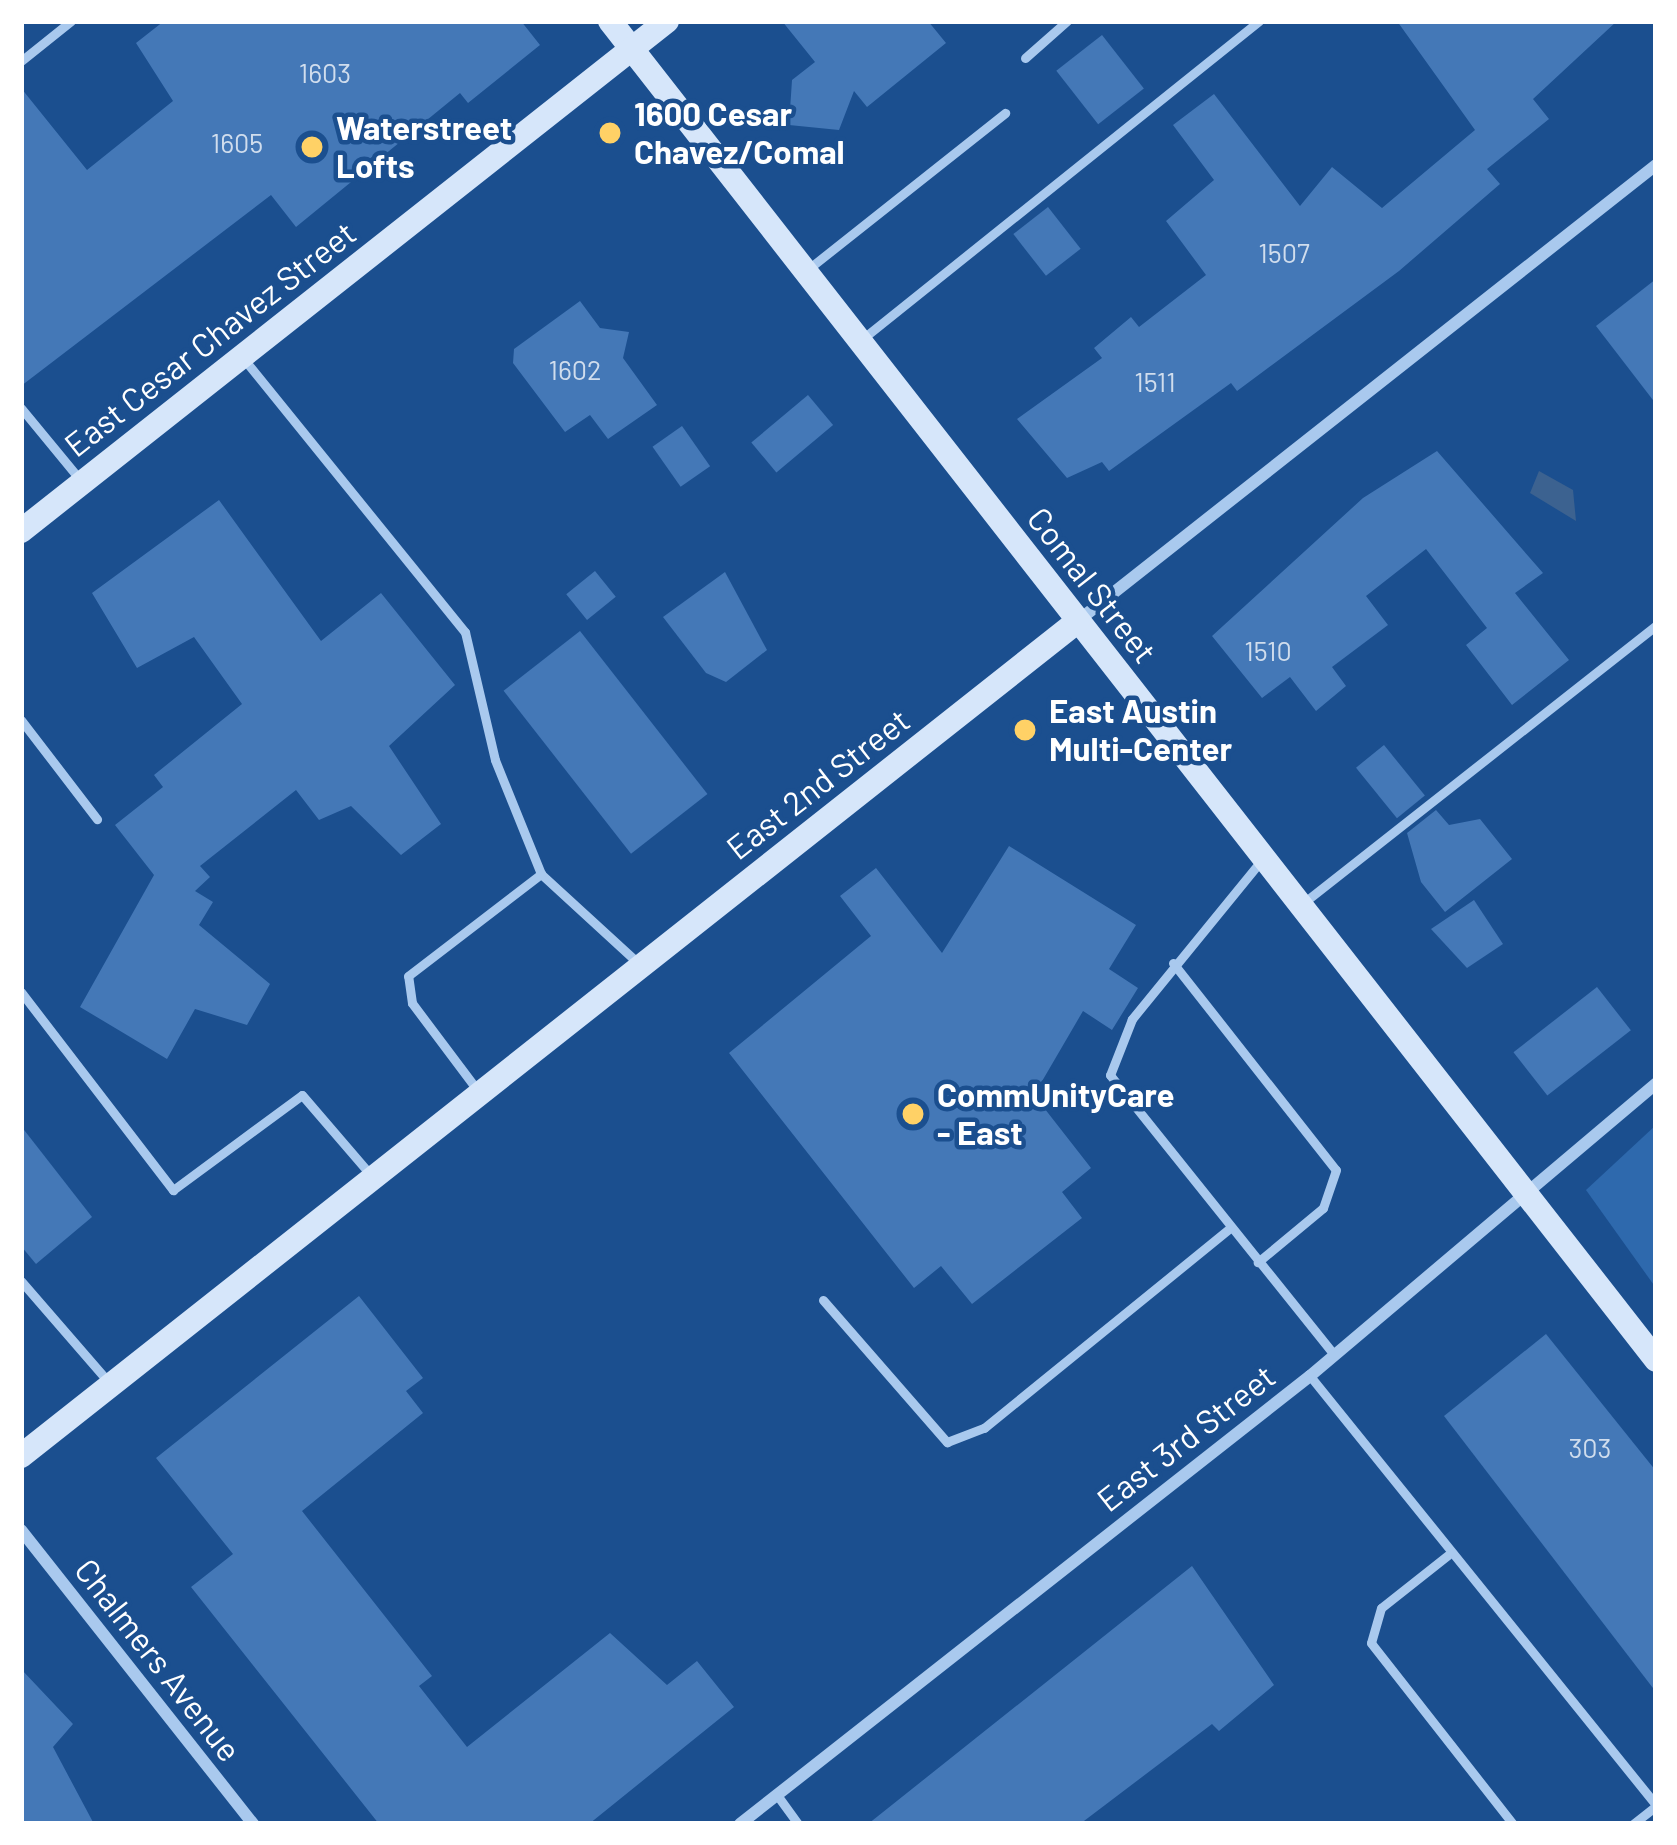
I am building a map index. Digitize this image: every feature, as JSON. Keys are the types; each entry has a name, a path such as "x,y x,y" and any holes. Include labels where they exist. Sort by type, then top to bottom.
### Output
{"street":[{"name":"Comal Street","path":"610,21 1656,1360"},
{"name":"East Cesar Chavez Street","path":"21,531 667,21"},
{"name":"East 2nd Street","path":"21,1456 1656,165"},
{"name":"East 3rd Street","path":"740,1824 1310,1376 1656,1084"},
{"name":"Chalmers Avenue","path":"21,1530 253,1824"}],"lane":[{"path":"21,61 71,21"},
{"path":"1025,58 1067,21"},
{"path":"860,341 1259,21"},
{"path":"805,272 1005,113"},
{"path":"242,356 465,632 495,760 541,874 641,966"},
{"path":"21,408 82,482"},
{"path":"1301,905 1656,625"},
{"path":"21,720 97,819"},
{"path":"1264,858 1173,963 1117,1041 1110,1075 1334,1355"},
{"path":"481,1095 412,1003 409,976 541,874"},
{"path":"1173,963 1336,1170 1323,1208 1258,1262"},
{"path":"21,992 173,1190 302,1095 374,1178"},
{"path":"824,1300 947,1442 984,1428 1230,1228"},
{"path":"21,1281 111,1384"},
{"path":"1310,1376 1448,1555 1656,1806 1633,1824"},
{"path":"1448,1555 1381,1608 1371,1643 1514,1824"},
{"path":"777,1795 797,1824"}],"shaded area":[{"path":"1539,471 1573,490 1576,521 1530,493"},
{"path":"1656,1125 1656,1288 1586,1190"}],"building":[{"path":"164,21 521,21 540,45 468,103 460,93 296,227 271,195 21,386 21,88 87,170 173,101 136,43"},
{"path":"782,21 928,21 946,43 867,107 854,91 839,130 789,125 792,80 815,62"},
{"path":"1397,21 1617,21 1533,99 1549,119 1487,169 1500,184 1399,271 1237,391 1231,383 1109,471 1102,462 1067,478 1017,419 1102,358 1094,348 1131,317 1139,327 1206,275 1166,221 1214,180 1173,125 1214,94 1300,206 1332,167 1382,208 1475,130"},
{"path":"1102,35 1144,89 1098,124 1056,71"},
{"path":"1048,207 1081,249 1046,276 1013,234"},
{"path":"1656,279 1656,404 1596,326"},
{"path":"580,301 600,328 629,332 623,358 657,405 608,439 590,415 565,432 513,363 514,349"},
{"path":"808,395 833,425 776,472 751,443"},
{"path":"682,426 710,466 681,487 653,447"},
{"path":"1437,451 1543,573 1515,593 1569,660 1512,705 1466,645 1487,628 1426,549 1366,596 1388,625 1332,667 1346,686 1316,711 1290,677 1262,698 1212,636 1363,498"},
{"path":"219,500 321,641 381,593 455,685 389,746 441,824 401,855 351,806 319,820 296,790 200,866 210,877 195,891 213,902 199,925 270,984 247,1025 195,1009 167,1059 80,1007 154,875 115,825 163,787 154,775 242,704 194,637 137,668 92,593"},
{"path":"595,571 616,597 587,620 566,594"},
{"path":"725,572 767,650 726,682 706,673 663,617"},
{"path":"580,631 707,794 631,854 504,691"},
{"path":"1384,745 1425,796 1397,818 1356,768"},
{"path":"1436,810 1449,825 1480,819 1512,859 1445,912 1421,882 1407,833"},
{"name":"CommUnityCare - East","path":"1009,846 1136,925 1109,969 1138,988 1112,1030 1083,1011 1034,1095 1091,1168 1062,1192 1082,1218 972,1304 941,1266 914,1288 729,1053 871,936 840,896 876,868 942,953"},
{"path":"1474,900 1503,944 1467,968 1431,929"},
{"path":"1597,987 1631,1030 1547,1096 1513,1052"},
{"path":"21,1126 92,1217 36,1264 21,1246"},
{"path":"359,1296 423,1378 406,1391 423,1413 302,1511 432,1676 419,1686 467,1747 610,1633 667,1685 697,1661 734,1707 589,1824 379,1824 191,1587 233,1554 156,1458"},
{"path":"1546,1334 1656,1471 1656,1692 1444,1416"},
{"path":"1192,1566 1274,1685 1219,1731 1212,1724 1080,1824 868,1824"},
{"path":"21,1669 73,1724 53,1747 94,1824 21,1824"}],"place":[{"name":"1600 Cesar Chavez/Comal","path":"610,133"},
{"name":"Waterstreet Lofts","path":"312,147"},
{"name":"East Austin Multi-Center","path":"1025,730"},
{"name":"CommUnityCare - East","path":"913,1114"}]}
